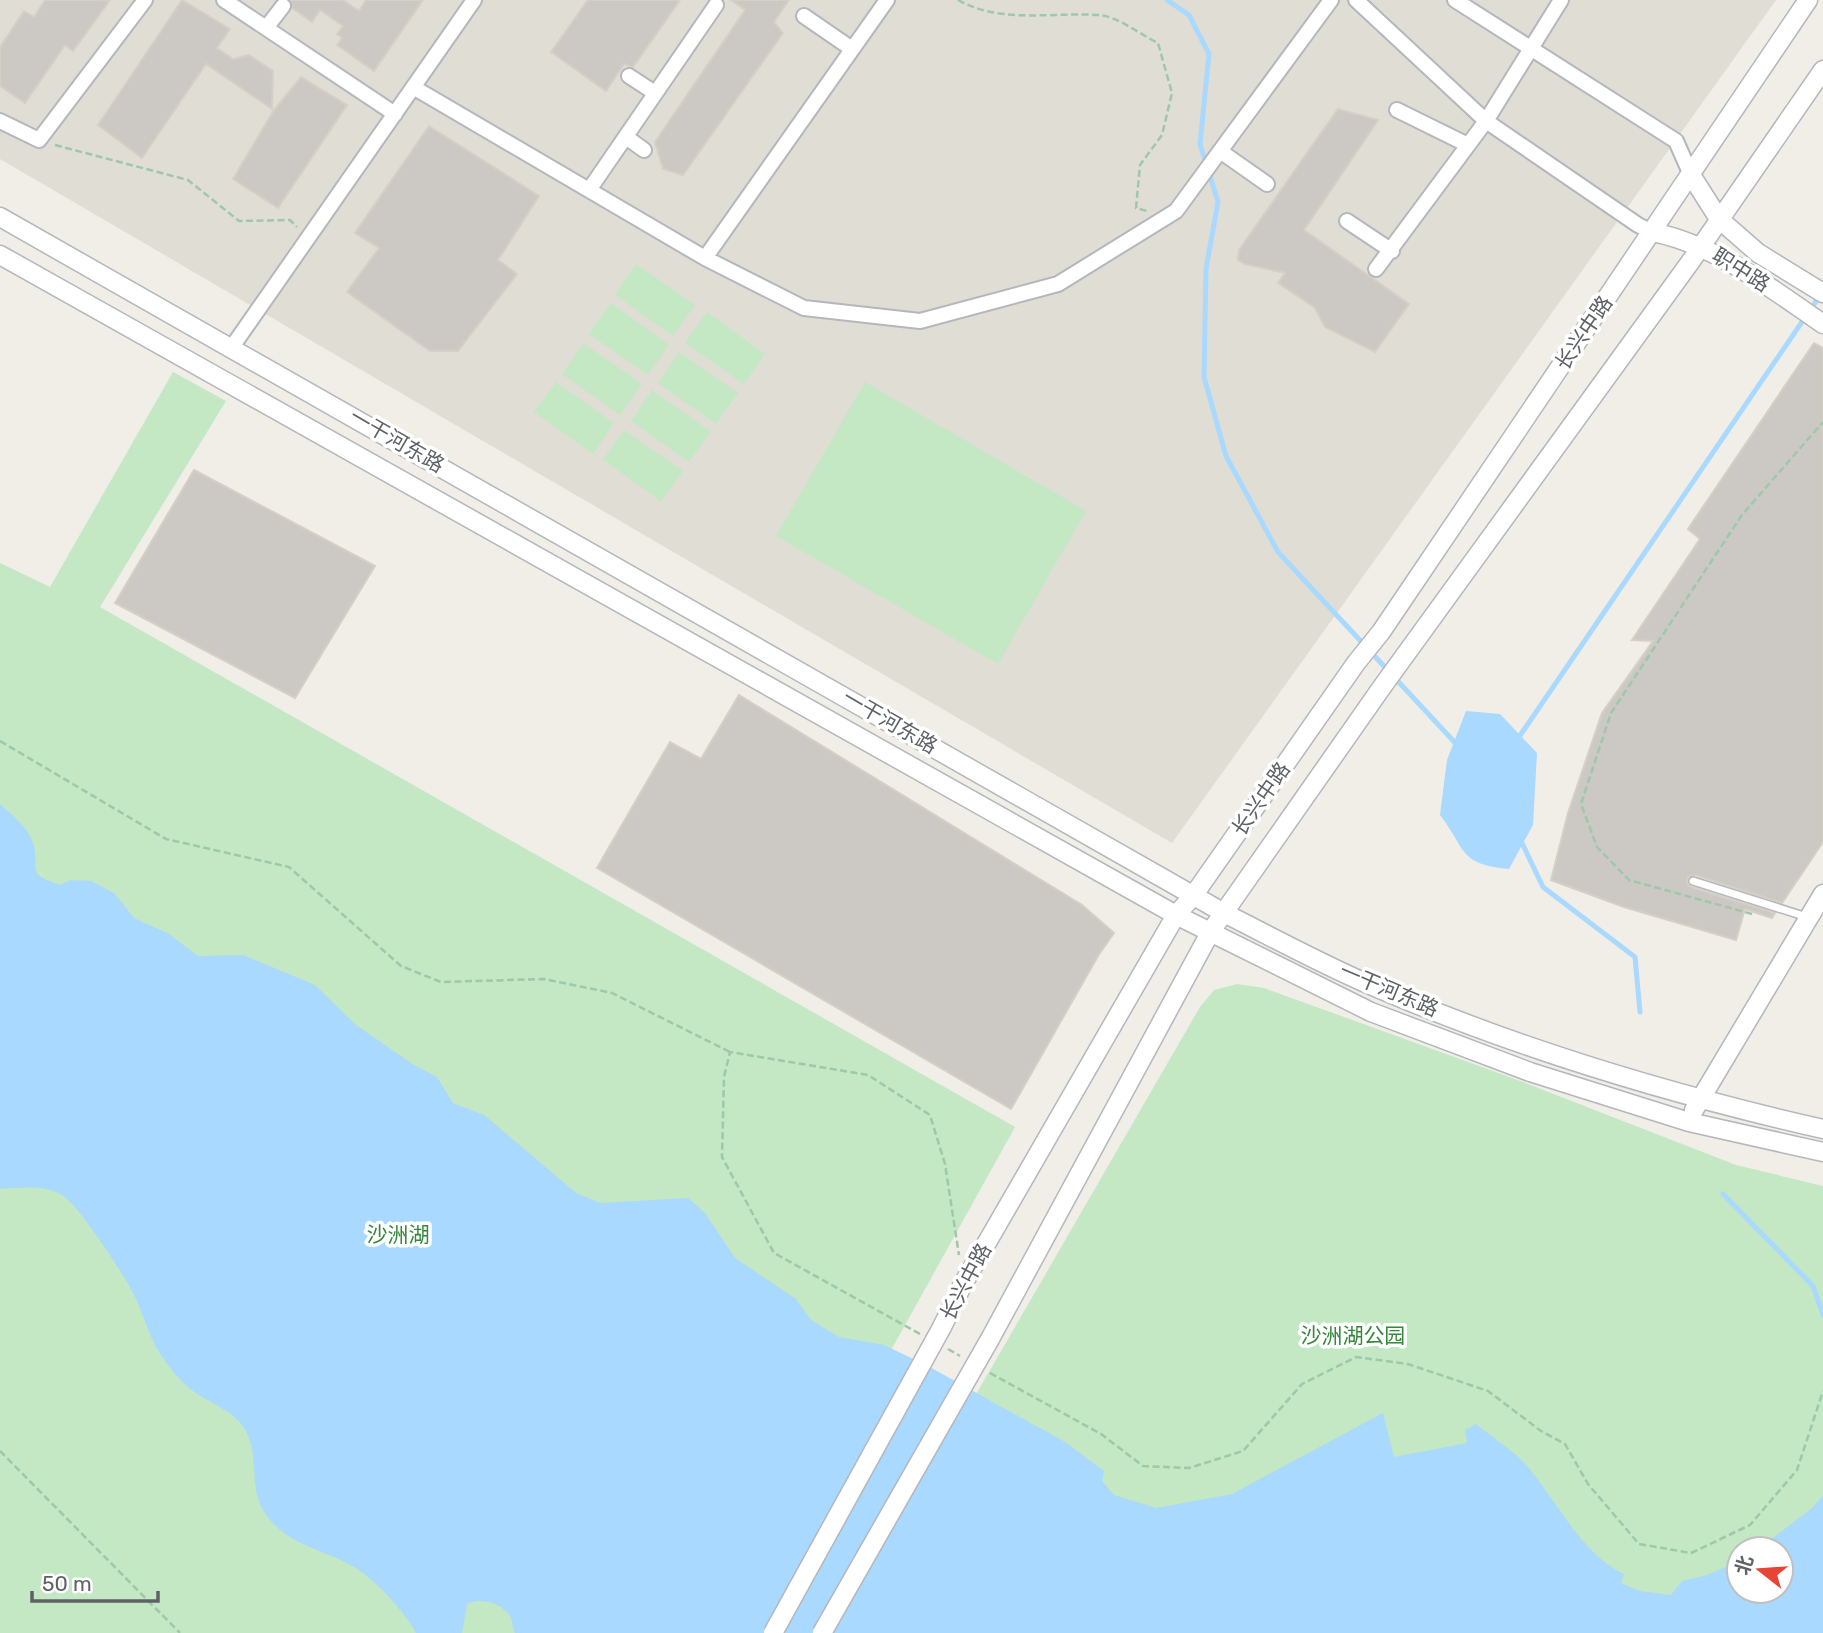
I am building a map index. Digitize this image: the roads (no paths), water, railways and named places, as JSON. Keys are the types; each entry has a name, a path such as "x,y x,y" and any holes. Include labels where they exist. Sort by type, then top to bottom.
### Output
{"street":[{"path":"0,121 39,140 145,0"},
{"path":"223,0 394,114"},
{"path":"232,347 474,0"},
{"path":"705,258 887,0"},
{"path":"413,87 705,258 804,308 920,321 1058,284 1176,211 1331,0"},
{"path":"1356,0 1486,121 1652,232"},
{"path":"1455,0 1676,141 1691,175"},
{"path":"1376,269 1392,251 1486,121 1561,0"},
{"name":"长兴中路","path":"773,1633 963,1284 1176,915 1194,896 1356,663 1381,632 1808,0"},
{"path":"589,190 716,5"},
{"path":"267,29 283,6"},
{"path":"804,16 852,49"},
{"name":"长兴中路","path":"822,1633 990,1339 1211,931 1382,687 1702,246 1823,70"},
{"path":"629,76 655,93"},
{"path":"1397,110 1468,145"},
{"path":"626,136 643,150"},
{"path":"1218,154 1267,184"},
{"name":"职中路","path":"1691,175 1719,219 1758,253 1823,293"},
{"name":"一干河东路","path":"0,217 1224,913 1381,990 1533,1047 1698,1099 1823,1129"},
{"path":"1347,221 1392,251"},
{"name":"职中路","path":"1652,232 1678,236 1702,246 1823,324"},
{"name":"一干河东路","path":"0,255 1176,915 1371,1012 1530,1072 1689,1122 1823,1152"},
{"path":"1689,1122 1698,1099 1823,894"}],"lane":[{"path":"1693,881 1808,917"}],"water":[{"path":"1466,711 1500,714 1537,753 1533,825 1509,869 1492,867 1472,859 1440,815 1447,760"},
{"name":"沙洲湖","path":"0,804 31,837 37,873 41,877 60,885 70,880 91,881 114,893 134,918 169,934 198,956 243,955 315,985 356,1025 414,1065 437,1077 453,1103 484,1115 576,1193 601,1203 688,1198 705,1213 735,1258 796,1299 811,1320 839,1337 884,1345 928,1366 1065,1442 1104,1471 1102,1481 1114,1495 1156,1508 1232,1494 1383,1413 1394,1457 1467,1443 1465,1430 1476,1424 1527,1466 1582,1540 1595,1554 1624,1574 1621,1583 1640,1591 1671,1595 1682,1581 1725,1567 1725,1605 1795,1605 1795,1535 1777,1535 1811,1509 1823,1496 1823,1633 515,1633 506,1611 496,1605 478,1601 467,1604 462,1633 416,1633 398,1607 363,1573 293,1539 272,1522 259,1501 252,1447 244,1429 231,1414 189,1388 169,1366 155,1345 128,1284 69,1201 48,1189 0,1189"}],"waterway":[{"path":"1167,0 1189,15 1209,54 1200,144 1218,202 1206,269 1204,377 1226,456 1278,552 1459,747"},
{"path":"1517,740 1821,294"},
{"path":"1520,839 1543,887 1635,957 1640,1012"},
{"path":"1723,1194 1813,1286 1823,1315"}],"park label":[{"name":"沙洲湖公园","path":"1353,1336"}]}
